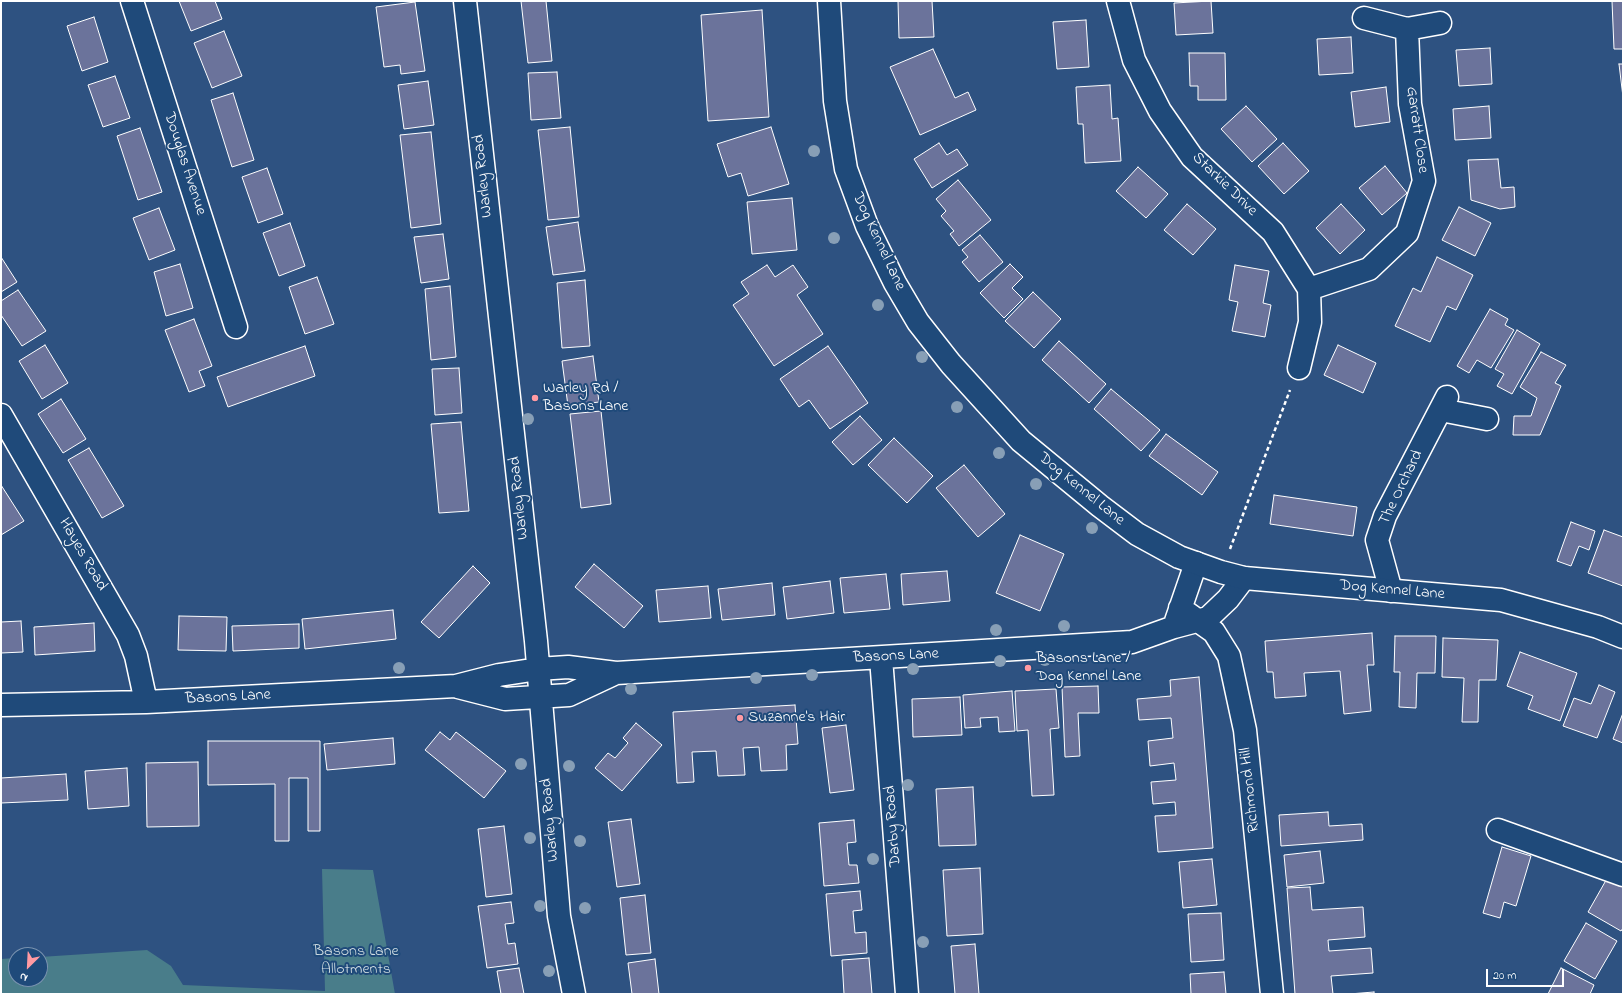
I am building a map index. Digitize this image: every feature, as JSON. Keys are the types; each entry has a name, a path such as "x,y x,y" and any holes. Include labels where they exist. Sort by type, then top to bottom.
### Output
{"street":[{"name":"Douglas Avenue","path":"132,1 236,327"},
{"name":"Warley Road","path":"464,1 538,669 560,916 574,994"},
{"name":"Dog Kennel Lane","path":"829,1 835,101 846,169 868,226 895,283 918,322 951,364 1021,440 1100,506 1137,534 1180,557 1221,572 1244,578 1501,600 1598,626 1623,637"},
{"name":"Starkie Drive","path":"1118,1 1134,60 1160,111 1192,157 1273,232 1309,288"},
{"path":"1364,18 1407,30 1440,23"},
{"name":"Garratt Close","path":"1309,288 1369,269 1406,233 1424,181 1410,104 1407,30"},
{"path":"1299,368 1310,322 1309,288"},
{"name":"The Orchard","path":"1392,591 1377,540 1385,516 1444,404 1487,419"},
{"name":"Hayes Road","path":"1,415 128,635 136,656 146,702"},
{"path":"1177,618 1196,563"},
{"path":"1199,621 1208,618 1223,604 1244,578"},
{"name":"Basons Lane","path":"1,705 146,702 456,686 499,675 538,669 568,667 616,673 1132,642 1177,618"},
{"name":"Richmond Hill","path":"1177,618 1199,621 1214,632 1229,656 1245,730 1272,994"},
{"name":"Darby Road","path":"881,658 907,994"},
{"name":"Basons Lane","path":"456,686 505,699 569,695 616,673"},
{"path":"1498,830 1623,875"}],"path":[{"path":"1221,572 1299,368"}],"green space":[{"name":"Basons Lane Allotments","path":"322,869 373,870 395,994 1,994 1,959 8,959 8,987 48,987 48,956 147,950 171,966 183,985 325,991"}],"building":[{"path":"179,1 215,1 222,19 191,31"},
{"path":"521,1 546,1 552,61 528,63"},
{"path":"898,1 932,1 934,37 899,38"},
{"path":"1211,1 1213,33 1176,35 1174,3"},
{"path":"1612,1 1623,1 1623,49 1614,49"},
{"path":"415,2 425,71 401,74 400,65 384,67 376,7"},
{"path":"762,10 769,117 708,121 701,15"},
{"path":"94,17 108,62 82,71 67,26"},
{"path":"1086,20 1089,67 1057,69 1053,22"},
{"path":"224,31 242,76 212,88 194,43"},
{"path":"1351,37 1353,73 1319,75 1317,39"},
{"path":"1490,48 1492,84 1459,86 1456,50"},
{"path":"933,49 955,98 968,92 976,110 920,135 890,67"},
{"path":"1189,53 1225,53 1226,100 1198,100 1198,86 1190,86"},
{"path":"1619,64 1623,64 1623,97"},
{"path":"557,72 561,118 531,120 528,73"},
{"path":"115,76 130,118 103,127 88,85"},
{"path":"428,81 434,125 404,129 398,85"},
{"path":"1110,85 1112,119 1118,118 1121,161 1085,163 1083,124 1078,124 1076,87"},
{"path":"1386,87 1390,122 1355,127 1351,92"},
{"path":"233,93 254,160 232,167 211,100"},
{"path":"1246,106 1277,139 1252,162 1221,129"},
{"path":"1489,106 1491,138 1455,140 1453,109"},
{"path":"570,127 579,217 548,220 538,130"},
{"path":"771,127 789,184 748,196 741,173 728,177 717,144"},
{"path":"140,128 162,192 138,200 117,136"},
{"path":"431,132 441,224 411,228 400,135"},
{"path":"939,143 947,155 957,149 968,165 932,188 914,159"},
{"path":"1283,143 1309,171 1284,194 1258,166"},
{"path":"1498,159 1501,188 1514,187 1515,207 1500,209 1471,200 1468,160"},
{"path":"1385,166 1407,193 1382,215 1359,188"},
{"path":"1138,167 1168,194 1146,218 1116,191"},
{"path":"267,168 283,214 258,223 242,177"},
{"path":"958,180 991,220 959,246 950,234 954,231 941,216 946,211 936,199"},
{"path":"792,198 797,250 752,254 747,202"},
{"path":"1187,204 1216,229 1193,255 1164,230"},
{"path":"1341,204 1365,230 1340,254 1316,228"},
{"path":"1459,207 1491,223 1475,256 1442,240"},
{"path":"159,208 175,250 149,260 133,218"},
{"path":"578,222 585,271 553,275 546,227"},
{"path":"290,223 305,266 279,276 263,233"},
{"path":"443,234 449,279 421,283 414,237"},
{"path":"980,235 1003,262 979,282 962,262 968,257 962,250"},
{"path":"1,257 17,282 1,292"},
{"path":"1437,257 1473,275 1456,310 1447,306 1430,342 1395,326 1413,288 1421,292"},
{"path":"180,264 193,308 166,316 154,272"},
{"path":"1010,264 1023,277 1012,288 1023,299 1004,318 980,293"},
{"path":"767,265 775,277 793,265 808,287 797,295 823,334 774,366 733,305 749,294 741,282"},
{"path":"1235,265 1269,271 1263,303 1271,305 1265,337 1232,331 1238,302 1229,300"},
{"path":"317,277 334,324 305,334 289,287"},
{"path":"585,280 590,346 562,348 557,283"},
{"path":"450,286 456,357 431,360 425,289"},
{"path":"18,290 46,331 22,346 1,315 1,301"},
{"path":"1033,292 1061,319 1034,348 1005,321"},
{"path":"1490,309 1508,319 1505,325 1514,330 1491,368 1477,360 1469,373 1457,366"},
{"path":"194,319 212,366 199,371 205,386 189,392 165,330"},
{"path":"1517,330 1540,344 1512,394 1497,386 1504,374 1495,369"},
{"path":"1059,341 1106,384 1089,403 1042,360"},
{"path":"45,345 68,383 42,399 19,361"},
{"path":"1338,345 1376,363 1363,393 1324,375"},
{"path":"305,346 315,376 228,407 217,377"},
{"path":"828,346 868,403 830,429 809,400 799,407 780,379"},
{"path":"1541,352 1566,365 1555,383 1561,386 1540,435 1513,435 1514,416 1531,416 1537,398 1520,387"},
{"path":"593,356 599,402 568,406 562,361"},
{"path":"459,368 462,413 435,415 432,369"},
{"path":"1111,389 1160,430 1141,451 1094,409"},
{"path":"61,399 86,439 63,453 38,414"},
{"path":"601,411 611,504 581,508 570,414"},
{"path":"860,416 882,440 853,465 832,442"},
{"path":"461,422 469,511 439,513 431,424"},
{"path":"1166,434 1218,472 1202,495 1149,456"},
{"path":"894,438 933,476 907,503 868,465"},
{"path":"89,448 124,506 102,518 68,460"},
{"path":"964,465 1005,514 978,537 936,488"},
{"path":"1,485 24,521 1,535"},
{"path":"1274,495 1357,507 1353,536 1270,524"},
{"path":"1571,522 1595,531 1589,550 1579,546 1571,566 1557,561"},
{"path":"1604,530 1623,537 1623,586 1588,573"},
{"path":"1020,535 1064,554 1040,611 996,593"},
{"path":"594,564 643,606 624,628 575,587"},
{"path":"473,566 490,583 439,638 421,622"},
{"path":"947,571 950,601 903,605 901,574"},
{"path":"886,574 890,609 844,613 840,578"},
{"path":"830,581 834,613 787,619 783,587"},
{"path":"772,583 775,615 722,620 718,589"},
{"path":"708,586 711,618 659,622 656,590"},
{"path":"393,610 396,639 305,649 302,619"},
{"path":"179,616 227,617 226,651 178,650"},
{"path":"21,621 23,652 1,653 1,622"},
{"path":"94,623 95,651 35,655 34,627"},
{"path":"299,624 299,648 233,651 232,626"},
{"path":"1372,633 1374,665 1367,665 1371,711 1344,714 1340,671 1304,673 1306,696 1275,698 1273,672 1267,672 1265,641"},
{"path":"1395,636 1436,636 1435,673 1417,673 1416,708 1399,707 1400,672 1394,672"},
{"path":"1443,638 1498,640 1496,680 1479,680 1478,722 1462,722 1464,678 1442,677"},
{"path":"1520,652 1577,673 1560,721 1528,709 1533,696 1507,686"},
{"path":"1199,677 1213,848 1158,852 1155,816 1176,815 1175,802 1153,804 1151,782 1176,780 1174,763 1150,766 1148,741 1173,738 1171,718 1139,720 1137,699 1171,696 1170,680"},
{"path":"1599,685 1615,692 1597,738 1563,726 1574,698 1591,704"},
{"path":"1098,686 1099,713 1078,713 1080,756 1065,757 1062,687"},
{"path":"1056,689 1059,728 1050,729 1054,795 1032,796 1028,730 1017,731 1015,691"},
{"path":"1012,691 1015,731 999,732 998,717 980,718 981,727 965,728 963,695"},
{"path":"960,697 962,735 913,737 912,699"},
{"path":"795,705 798,744 786,745 787,770 761,771 759,747 743,748 745,775 718,776 716,751 692,752 694,782 677,783 673,712"},
{"path":"1623,713 1623,743 1613,739"},
{"path":"636,723 662,745 622,791 595,768 608,753 615,758 628,743 623,738"},
{"path":"846,725 854,790 830,793 822,728"},
{"path":"440,732 450,740 456,732 506,771 484,798 425,750"},
{"path":"393,738 395,764 327,770 324,744"},
{"path":"208,741 320,741 320,831 308,831 308,778 289,778 289,841 275,841 275,784 208,785"},
{"path":"198,762 199,826 147,827 146,763"},
{"path":"127,768 129,806 88,809 85,771"},
{"path":"66,774 68,800 1,803 1,778"},
{"path":"973,787 976,845 939,846 936,789"},
{"path":"1328,812 1329,826 1362,824 1363,840 1281,846 1279,815"},
{"path":"631,819 640,884 617,887 608,822"},
{"path":"854,820 856,842 847,843 849,865 857,865 859,883 824,886 819,823"},
{"path":"504,826 512,894 486,897 478,829"},
{"path":"1502,847 1531,856 1516,906 1504,902 1500,918 1483,913"},
{"path":"1320,851 1324,883 1287,887 1284,855"},
{"path":"1212,859 1217,905 1183,908 1179,862"},
{"path":"980,868 983,934 947,936 943,870"},
{"path":"1609,875 1623,884 1623,928 1621,931 1588,912"},
{"path":"1310,887 1312,910 1363,907 1365,937 1328,940 1329,951 1371,948 1373,973 1331,976 1333,994 1295,994 1287,888"},
{"path":"860,891 862,910 853,911 855,933 866,932 867,953 831,956 826,894"},
{"path":"645,895 651,953 626,955 620,898"},
{"path":"511,902 514,923 505,924 508,944 515,943 518,964 487,968 478,906"},
{"path":"1221,913 1224,960 1191,962 1188,914"},
{"path":"1586,923 1617,941 1595,979 1564,961"},
{"path":"975,944 979,994 955,994 951,946"},
{"path":"869,958 872,994 844,994 842,960"},
{"path":"655,959 659,994 632,994 628,963"},
{"path":"519,968 524,994 501,994 497,971"},
{"path":"1561,968 1594,985 1590,994 1548,994"},
{"path":"1224,972 1226,994 1191,994 1190,974"},
{"path":"1374,992 1374,994 1349,994"}],"place":[{"name":"Warley Rd / Basons Lane","path":"535,398"},
{"name":"Basons Lane / Dog Kennel Lane","path":"1028,668"},
{"name":"Suzanne's Hair","path":"740,718"}]}
